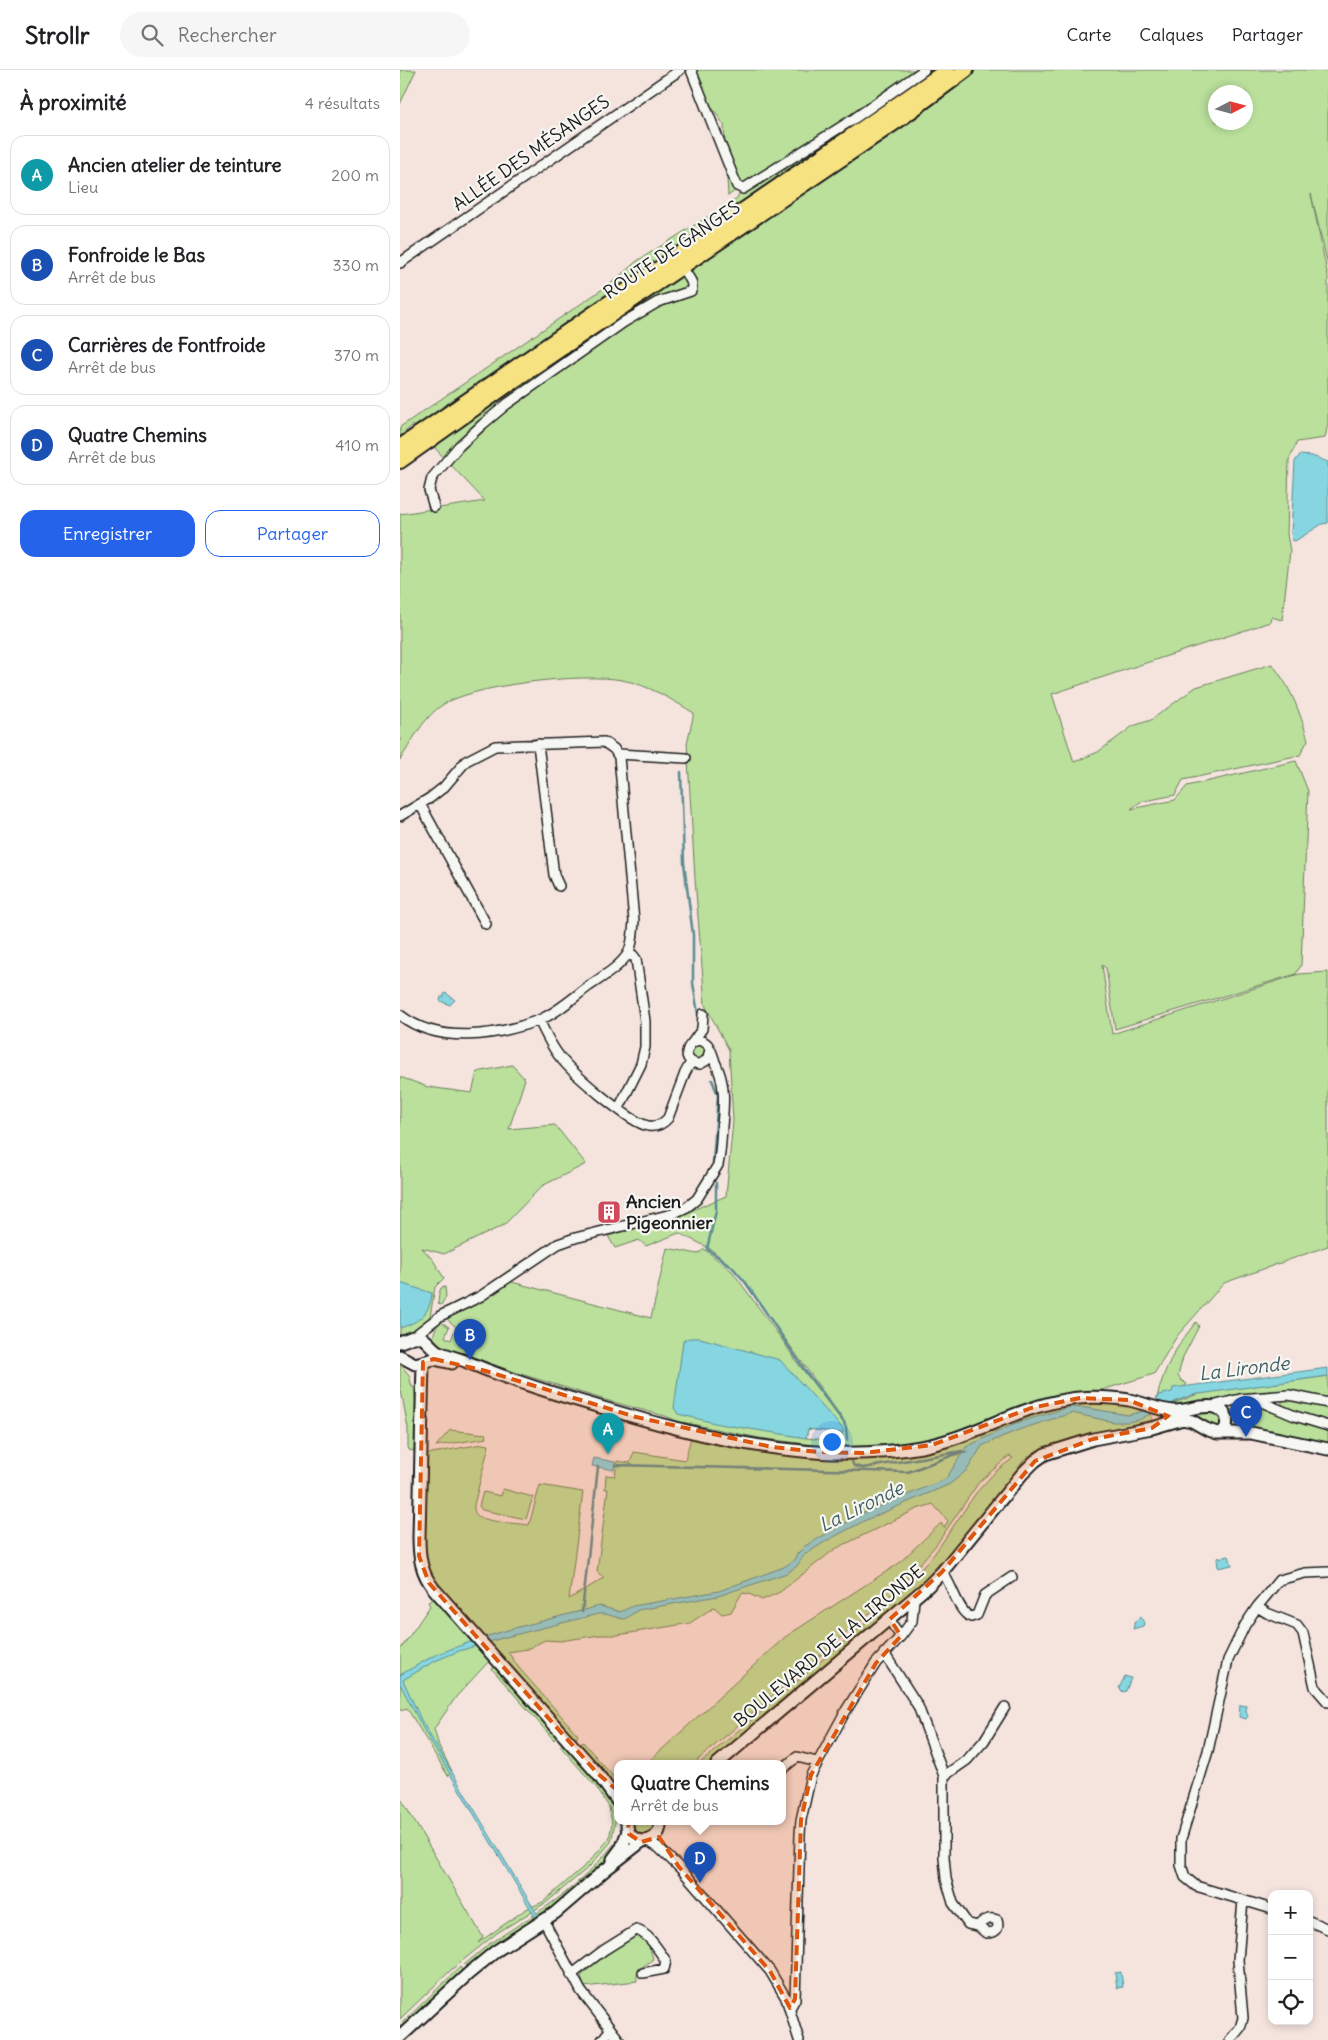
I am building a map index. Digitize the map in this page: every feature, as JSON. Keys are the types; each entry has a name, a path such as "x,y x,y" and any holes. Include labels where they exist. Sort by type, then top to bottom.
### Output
{"main road":[{"name":"ROUTE DE GANGES","path":"400,447 947,70"},
{"name":"ROUTE DE GANGES","path":"400,461 461,417 900,119 966,70"}],"street":[{"name":"ALLÉE DES MÉSANGES","path":"400,263 680,70"},
{"path":"691,70 737,186 743,189 855,118 924,70"},
{"path":"434,507 429,484 439,467 459,446 507,404 624,322 658,302 691,291 691,281 681,267"},
{"path":"400,816 444,787 466,761 495,746 598,741 608,744 618,754 634,921 630,950 627,956 615,968 551,1014 539,1020 485,1034 460,1035 422,1027 400,1015"},
{"path":"538,744 554,875 559,886"},
{"path":"618,754 686,758"},
{"path":"420,804 486,924"},
{"path":"618,1108 641,1064 646,1047 636,959 633,955 627,956"},
{"path":"421,1424 417,1388 403,1349 408,1339 440,1316 481,1296 558,1244 672,1214 692,1204 715,1173 718,1165 725,1103 723,1082 709,1048 703,1014 700,1032 690,1044 687,1054 694,1063 712,1070 723,1082"},
{"path":"539,1020 555,1051 570,1068 618,1108 646,1125 656,1126 665,1121 674,1105 685,1074 694,1063 708,1060 709,1048"},
{"path":"690,1044 700,1041 709,1048"},
{"path":"432,1323 429,1344 430,1354 424,1362 421,1424 419,1537 421,1567 434,1589 597,1773 614,1796"},
{"path":"408,1339 421,1337 442,1353 486,1370 636,1417 772,1447 840,1454 892,1451 932,1445 970,1434 1031,1408 1085,1398 1119,1399 1145,1405 1163,1412 1184,1415 1206,1429 1221,1433 1251,1433 1328,1449"},
{"path":"405,1359 415,1364 441,1360 486,1370"},
{"path":"1184,1415 1199,1408 1252,1398 1289,1395 1328,1403"},
{"path":"1252,1398 1295,1416 1328,1426"},
{"path":"1221,1433 1227,1426 1226,1414 1231,1401"},
{"path":"1212,1406 1251,1433"},
{"path":"1199,1408 1195,1417 1200,1426"},
{"name":"BOULEVARD DE LA LIRONDE","path":"1152,1428 1163,1412"},
{"name":"BOULEVARD DE LA LIRONDE","path":"722,1760 914,1599 942,1572 1035,1461 1056,1450 1094,1439 1152,1428 1184,1415"},
{"path":"942,1572 948,1579 962,1612 971,1617 977,1615 985,1595 1012,1576"},
{"path":"1268,1908 1196,1886 1189,1882 1181,1865 1181,1839 1208,1751 1228,1660 1245,1625 1257,1606 1279,1580 1304,1573 1328,1572"},
{"path":"790,2008 795,1999 801,1820 811,1775 845,1712 884,1653 901,1636 912,1621 914,1599"},
{"path":"1257,1606 1267,1613 1296,1624 1303,1633 1315,1688 1328,1702"},
{"path":"890,1619 901,1636"},
{"path":"884,1653 918,1706 944,1776 944,1857 946,1879 953,1903 968,1924 978,1926"},
{"path":"944,1776 967,1760 984,1741 1005,1708"},
{"path":"786,1766 797,1757 817,1762"},
{"path":"597,1773 614,1788"},
{"path":"660,1825 664,1845 679,1867"},
{"path":"400,2037 468,1974 496,1952 544,1921 605,1870 644,1842 656,1836 660,1825"},
{"path":"627,1826 631,1837 659,1848 679,1867 759,1957 778,1984 790,2008 799,2040"},
{"path":"605,1870 622,1847 627,1826"},
{"path":"1230,2040 1240,2028 1243,2018 1238,1960 1243,1900"},
{"path":"544,1921 581,1991 619,2040"},
{"path":"1313,1923 1328,1929"},
{"path":"572,1975 604,1950 636,1930 642,1931 647,1936 666,1961 664,1969 643,1973"},
{"path":"602,2040 610,2030"}],"highlighted area":[{"path":"434,1359 486,1371 636,1417 772,1447 819,1452 863,1453 932,1445 1031,1408 1080,1398 1128,1400 1168,1416 1152,1428 1093,1439 1035,1461 942,1572 890,1619 901,1636 876,1663 811,1775 801,1820 795,1999 790,2008 770,1971 679,1867 659,1837 641,1842 629,1834 628,1819 637,1807 597,1773 429,1583 419,1556 423,1362"}],"green space":[{"path":"400,70 416,70 400,104"},
{"path":"687,70 1328,70 1328,265 1311,194 1328,277 1328,423 1325,438 1297,442 1289,460 1287,534 1290,551 1282,620 1271,617 1270,622 1052,694 1074,762 1098,752 1133,726 1151,720 1196,687 1272,664 1290,691 1308,740 1300,755 1183,780 1175,795 1140,802 1131,809 1175,800 1187,786 1296,761 1308,791 1301,965 1296,974 1115,1029 1106,968 1102,965 1112,1034 1299,974 1328,972 1328,1246 1224,1283 1177,1336 1154,1374 1102,1390 1080,1392 1037,1401 937,1439 913,1444 869,1448 830,1447 759,1438 677,1421 521,1374 439,1346 434,1340 435,1331 440,1321 449,1327 445,1337 451,1340 456,1327 445,1317 480,1301 508,1281 651,1318 667,1248 698,1254 704,1249 732,1271 796,1361 845,1425 845,1422 734,1268 709,1248 679,1233 646,1246 639,1240 615,1248 608,1236 676,1217 726,1196 733,1121 729,1050 705,1005 687,743 694,713 651,689 622,680 581,678 527,682 474,693 453,700 438,708 421,726 400,760 400,514 485,501 413,425 400,436 400,427 610,284 637,261 736,199 747,182 728,196 724,125","holes":["808,1429 842,1433 841,1441 806,1438"]},
{"path":"695,1045 701,1045 705,1052 701,1059 695,1059 691,1055 691,1049"},
{"path":"512,1065 525,1079 509,1129 555,1125 586,1164 542,1186 504,1225 444,1254 422,1248 433,1260 444,1278 435,1287 430,1317 427,1321 400,1336 400,1077 428,1087 472,1093 477,1072"},
{"path":"445,1287 446,1297 441,1305 438,1304 439,1293 441,1288"},
{"path":"1196,1322 1199,1326 1183,1357 1178,1376 1187,1384 1164,1405 1156,1402 1162,1379 1171,1359"},
{"path":"400,1364 409,1375 412,1387 414,1387 417,1412 414,1451 409,1450 408,1447 408,1428 400,1385"},
{"path":"1328,1376 1328,1400 1296,1392 1170,1410 1174,1403 1201,1393"},
{"path":"1288,1397 1328,1407 1328,1422 1282,1408 1282,1401"},
{"path":"1084,1402 1124,1403 1152,1416 1152,1420 1095,1433 1046,1451 1036,1451 1025,1459 966,1535 909,1596 765,1715 714,1760 704,1760 860,1628 910,1582 935,1553 976,1493 995,1472 1013,1458 1009,1456 979,1482 936,1545 898,1589 698,1760 650,1760 785,1637 898,1564 941,1523 944,1528 948,1521 933,1504 917,1509 835,1549 780,1592 762,1600 742,1593 731,1612 722,1614 714,1607 690,1623 618,1635 600,1635 560,1641 545,1640 527,1649 508,1652 519,1668 578,1735 575,1741 500,1654 469,1622 424,1568 422,1457 432,1453 482,1444 489,1445 474,1511 478,1516 489,1520 529,1525 540,1485 583,1492 569,1599 604,1578 597,1572 608,1489 605,1489 606,1475 615,1476 617,1461 630,1463 634,1452 685,1460 692,1434 803,1457 858,1458 915,1452 975,1437 1024,1415 1049,1407"},
{"path":"1254,1403 1304,1424 1328,1430 1328,1444 1244,1428 1233,1418 1232,1412 1234,1405"},
{"path":"1211,1410 1223,1417 1224,1426 1216,1429 1199,1420 1199,1411"},
{"path":"450,1430 486,1434 487,1438 436,1446"},
{"path":"503,1489 533,1497 526,1519 482,1510 479,1506 483,1492 501,1496"},
{"path":"436,1598 446,1612 490,1660 456,1697 434,1729 439,1746 452,1771 448,1776 407,1708 400,1710 400,1650 430,1606 428,1602"},
{"path":"497,1666 558,1736 554,1740 492,1669"},
{"path":"583,1742 614,1778 614,1785 580,1745"},
{"path":"565,1743 614,1802 614,1825 611,1842 590,1866 547,1902 497,1933 452,1969 400,2019 400,1797 483,1937 478,1943 526,1909 543,1902 589,1862 609,1839 612,1823 609,1807 596,1787 560,1746"},
{"path":"632,1825 654,1825 651,1834 641,1837 633,1831"},
{"path":"614,1844 618,1847 612,1857 552,1910 535,1921 532,1916 576,1884"},
{"path":"529,1918 532,1924 467,1968 464,1965 489,1944"},
{"path":"634,1934 645,1940 653,1959 639,1971 637,1981 584,1987 581,1976 614,1946"},
{"path":"460,1967 464,1972 400,2032 400,2025"}],"water":[{"path":"1300,455 1312,456 1328,462 1328,523 1322,524 1295,541 1292,540 1291,533 1295,461"},
{"path":"446,993 455,1000 450,1005 440,1001 441,997 444,997"},
{"path":"400,1283 432,1293 426,1312 418,1320 400,1328"},
{"path":"689,1338 700,1338 780,1360 843,1429 843,1433 808,1429 806,1438 719,1424 678,1414 674,1408 683,1341"},
{"path":"1328,1368 1328,1376 1192,1395 1174,1402 1171,1406 1164,1406 1139,1420 1113,1422 1072,1413 1021,1429 982,1446 967,1470 950,1484 866,1520 828,1540 804,1555 797,1566 787,1573 718,1596 638,1610 625,1619 598,1614 502,1638 459,1651 435,1661 403,1680 422,1722 540,1919 537,1920 425,1732 400,1684 400,1675 435,1655 478,1639 600,1606 620,1612 633,1606 719,1591 784,1567 794,1560 805,1546 863,1513 946,1479 966,1447 1016,1423 1070,1407 1128,1415 1140,1412 1156,1403 1158,1395 1172,1392 1173,1388"},
{"path":"594,1458 615,1462 614,1470 592,1466"},
{"path":"1229,1556 1232,1565 1218,1568 1217,1558"},
{"path":"1141,1617 1144,1623 1143,1626 1133,1629 1135,1621"},
{"path":"1125,1676 1131,1678 1126,1691 1123,1692 1119,1688"},
{"path":"1240,1705 1247,1706 1248,1716 1246,1719 1239,1717"},
{"path":"1121,1972 1123,1987 1117,1988 1115,1973"}],"waterway":[{"path":"681,772 684,863 693,935 693,983 699,1020"},
{"path":"712,1080 718,1095 713,1162"},
{"path":"716,1183 716,1211 707,1249 732,1267 746,1283 806,1372 843,1421 846,1427 847,1440"},
{"path":"852,1462 854,1466 863,1468 962,1451"},
{"name":"La Lironde","path":"615,1465 908,1472 953,1455 967,1452"},
{"path":"582,1612 598,1467"}],"place":[{"name":"Ancien Pigeonnier","path":"609,1212"},
{"name":"Fonfroide le Bas","path":"470,1360"},
{"name":"Carrières de Fontfroide","path":"1246,1437"},
{"name":"Ancien atelier de teinture","path":"608,1454"},
{"name":"Quatre Chemins","path":"700,1883"}]}
